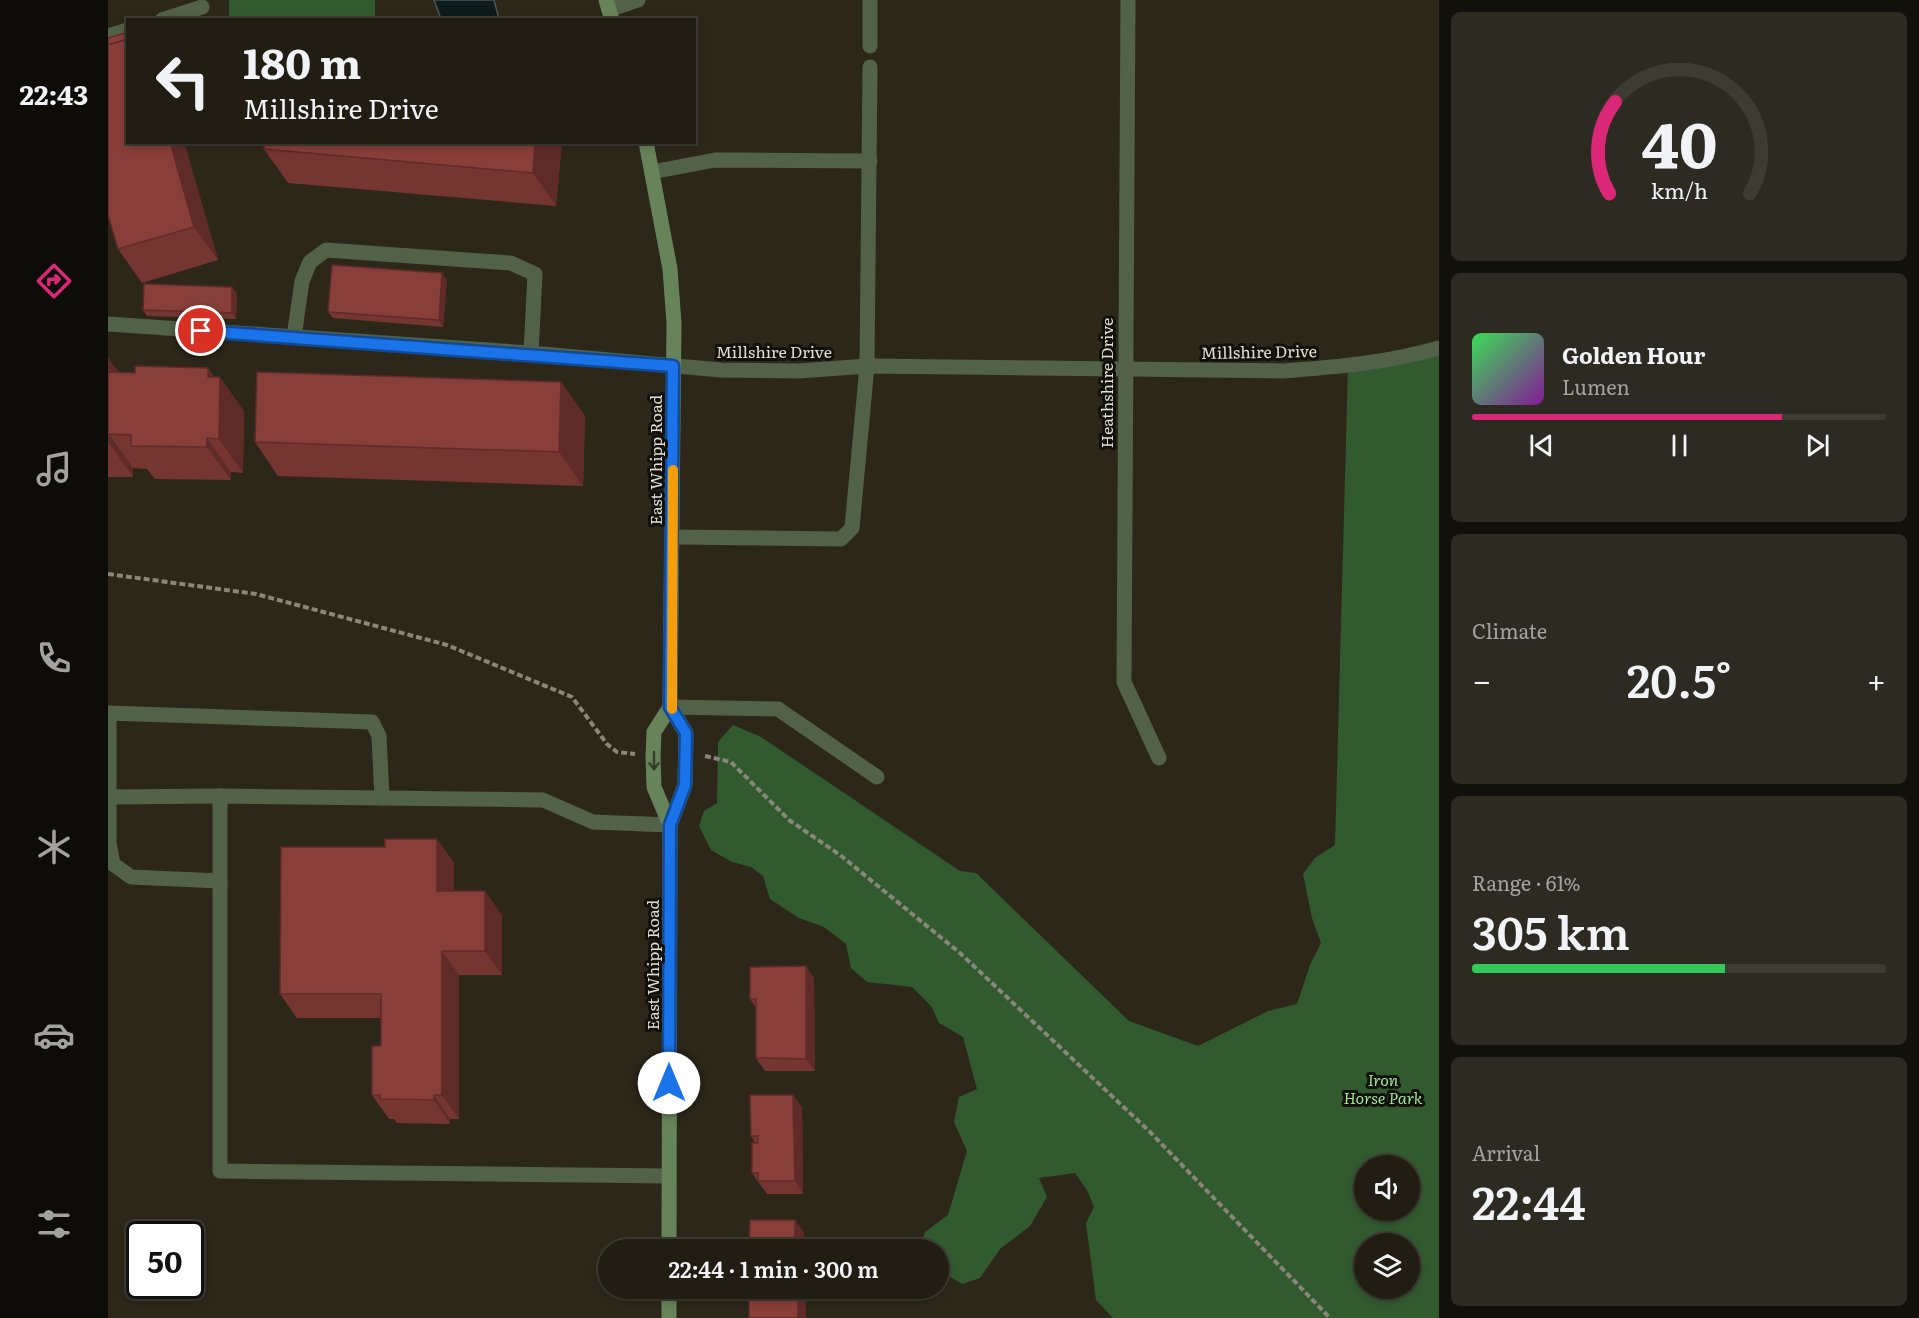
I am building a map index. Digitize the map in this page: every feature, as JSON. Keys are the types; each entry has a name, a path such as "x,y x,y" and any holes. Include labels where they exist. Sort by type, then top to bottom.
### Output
{"main road":[{"name":"East Whipp Road","path":"646,144 670,269 673,366 670,707 654,732 653,757 654,787 670,825"},
{"name":"East Whipp Road","path":"669,1239 670,825 685,785 686,733 670,707"},
{"path":"669,1299 669,1318"}],"street":[{"path":"609,10 638,0"},
{"path":"870,0 870,46"},
{"name":"Heathshire Drive","path":"1128,0 1124,369 1124,682 1159,758"},
{"path":"168,18 202,7"},
{"path":"108,36 126,31"},
{"path":"673,537 841,539 852,528 867,366 870,66"},
{"path":"652,172 715,160 870,161"},
{"path":"294,337 302,281 310,262 326,250 511,263 535,274 531,353"},
{"name":"Millshire Drive","path":"108,324 531,353 720,370 799,372 867,366 1283,371 1348,367 1388,361 1439,348"},
{"path":"670,707 778,709 877,777"},
{"path":"220,881 131,877 114,864 109,843 109,713 372,722 379,736 382,798"},
{"path":"220,796 220,1171 669,1176"},
{"path":"108,797 543,800 592,822 670,825"}],"path":[{"path":"108,574 256,594 447,645 572,697 607,744 619,753"},
{"path":"716,757 731,762 789,820 840,855 960,953 1149,1131 1330,1318"}],"green space":[{"path":"229,0 375,0 375,18 229,18"},
{"name":"Iron Horse Park","path":"1439,348 1439,1318 1113,1318 1096,1300 1086,1223 1094,1207 1087,1190 1075,1173 1039,1178 1047,1197 1030,1226 1000,1249 980,1278 962,1284 949,1276 949,1239 923,1239 925,1232 948,1215 967,1151 954,1122 959,1097 977,1089 963,1037 939,1023 931,1006 912,987 867,982 851,968 846,944 824,927 799,918 770,899 763,876 751,867 732,862 711,850 699,826 704,811 717,803 718,742 733,725 761,737 960,871 976,873 1129,1021 1198,1046 1268,1011 1297,1004 1310,965 1321,943 1312,918 1303,874 1315,858 1335,845 1348,367"}],"shaded area":[{"path":"434,0 494,0 499,18 441,18"}],"building":[{"path":"126,33 126,40 108,45 108,38"},
{"path":"126,40 126,144 171,144 194,227 118,249 108,215 108,45"},
{"path":"264,144 535,144 533,173 264,149"},
{"path":"332,265 442,273 439,320 328,312"},
{"path":"144,284 232,287 232,313 143,310"},
{"path":"108,359 109,372 135,373 135,366 208,368 208,377 220,377 219,439 207,438 207,447 131,446 131,435 109,434 108,443"},
{"path":"257,372 561,382 559,452 255,442"},
{"path":"385,839 437,839 437,891 485,891 485,951 442,951 442,1095 434,1095 434,1100 380,1099 380,1095 372,1095 372,1046 381,1046 381,994 280,994 281,847 385,847"},
{"path":"806,966 806,1059 756,1058 756,999 750,999 750,967"},
{"path":"750,1095 793,1095 795,1181 758,1181 758,1173 752,1173 752,1143 758,1143 758,1136 751,1136"},
{"path":"750,1220 795,1220 795,1239 749,1239"},
{"path":"749,1299 798,1299 798,1318 749,1318"}],"slow traffic":[{"path":"672,709 670,707 673,470"}],"route":[{"path":"201,331 531,353 673,366 670,707 686,733 685,785 670,825 669,1083"}]}
